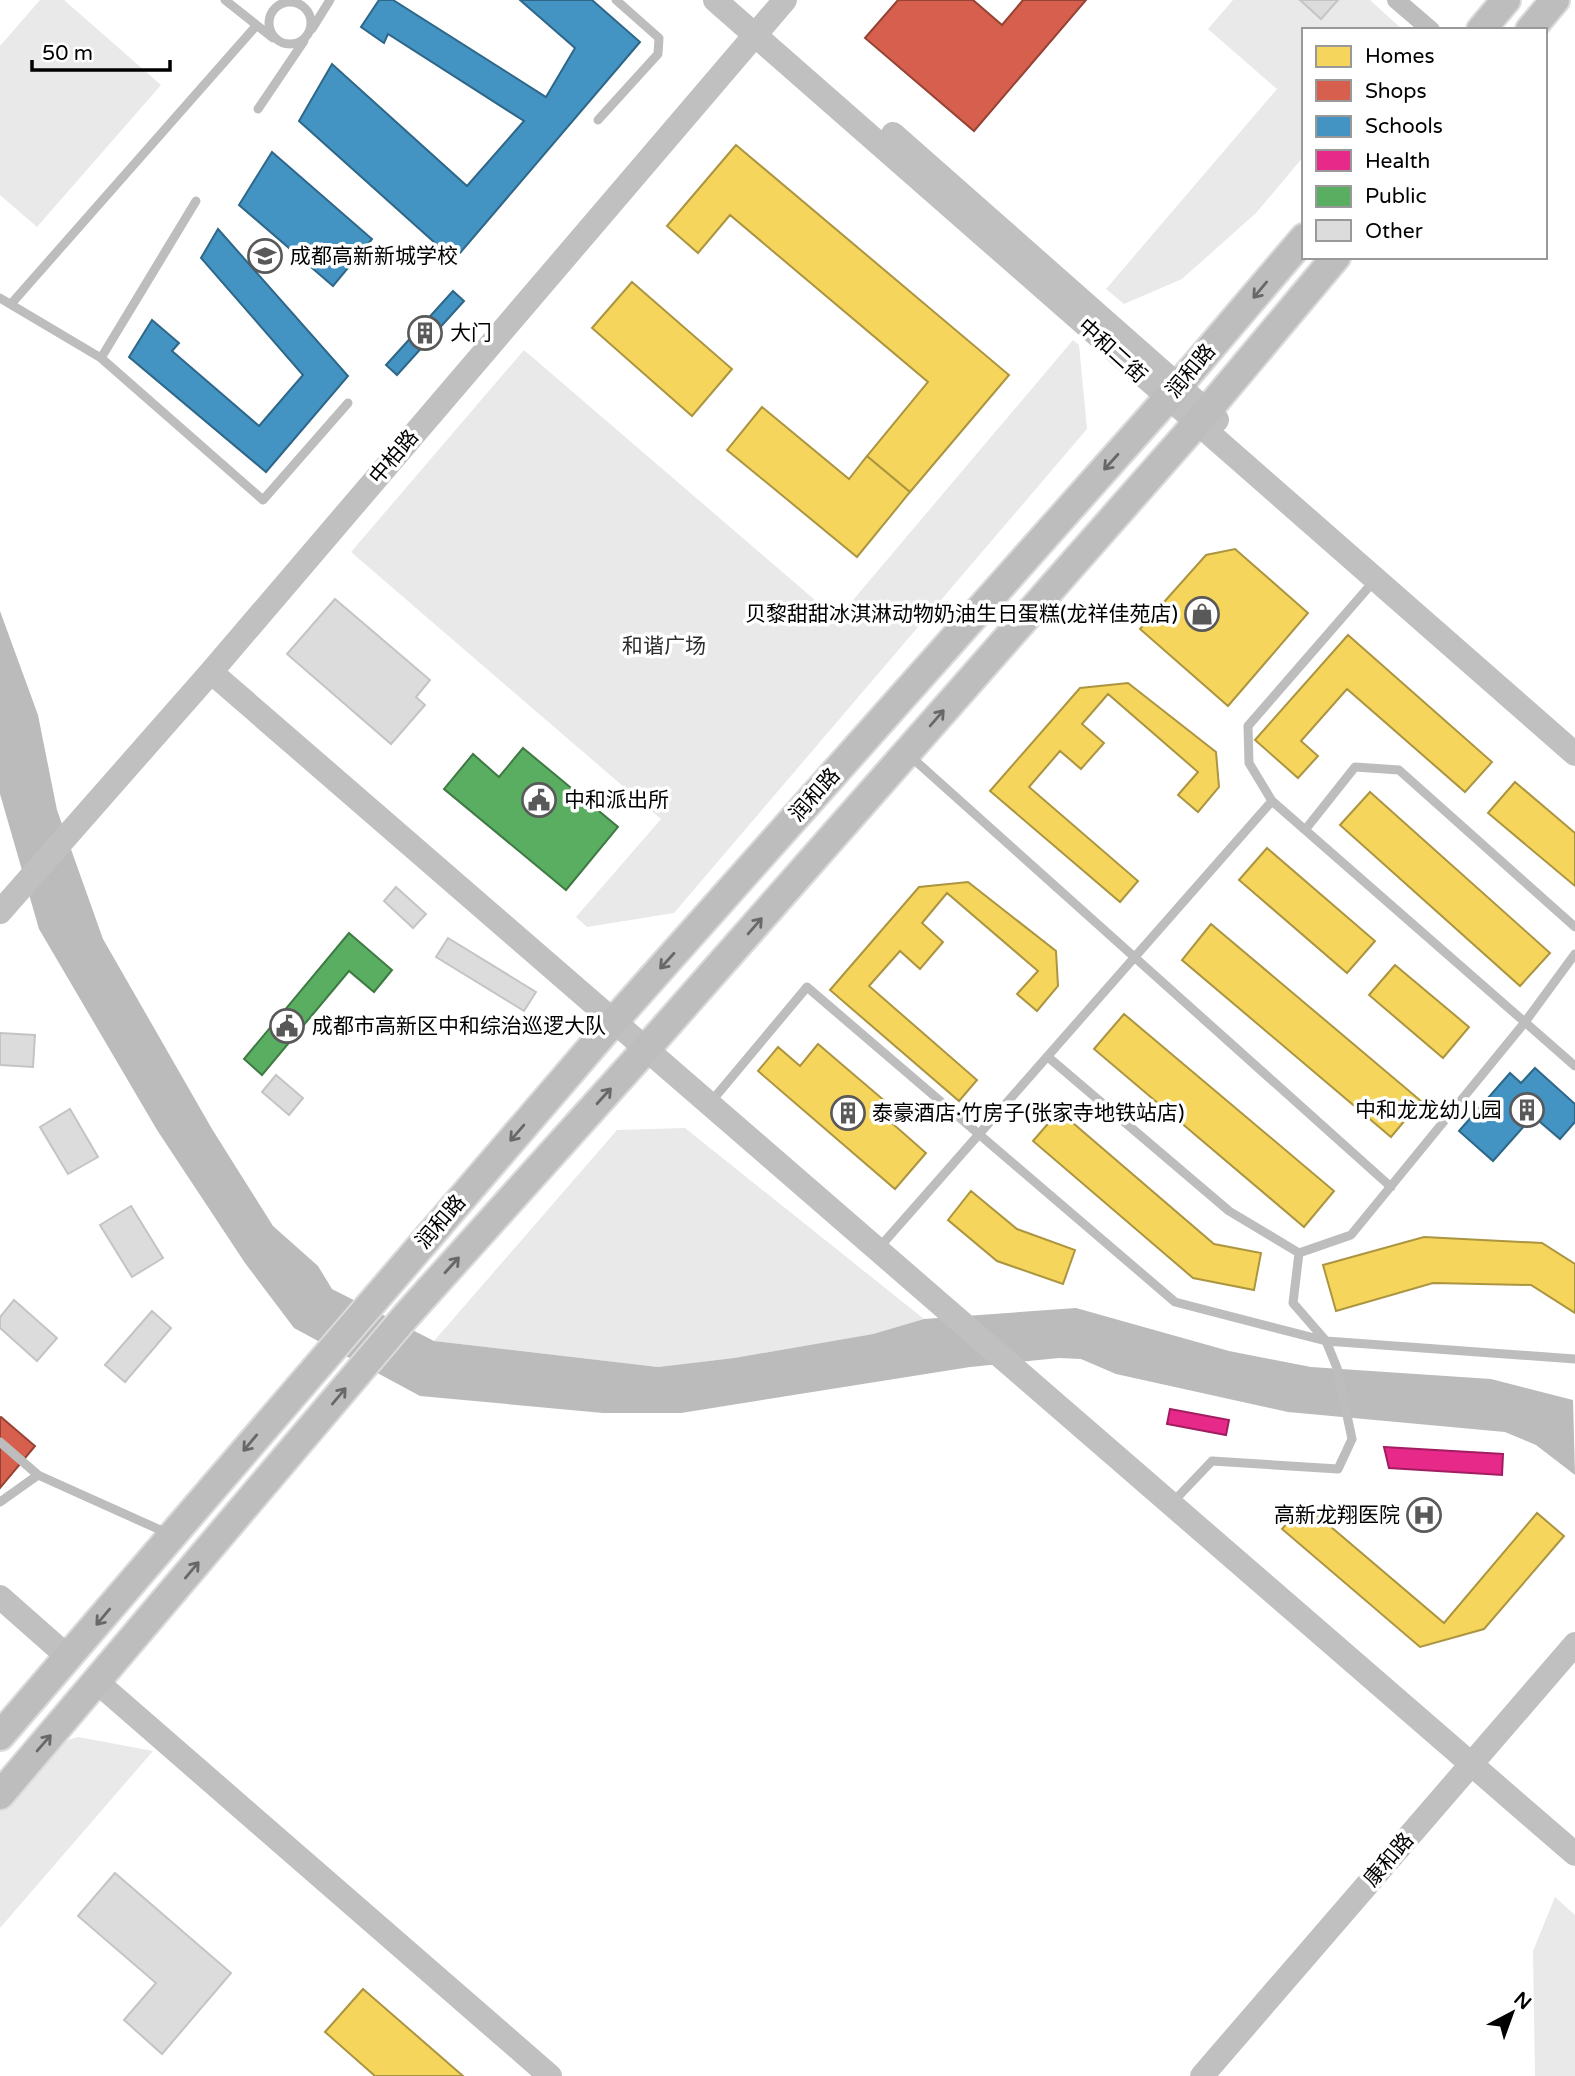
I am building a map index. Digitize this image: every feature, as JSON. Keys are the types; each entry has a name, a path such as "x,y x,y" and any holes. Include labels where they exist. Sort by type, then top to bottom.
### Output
{"main road":[{"path":"1483,28 1506,0"},
{"path":"1532,28 1555,0"},
{"name":"润和路","path":"0,1736 614,1021 1173,392 1302,240"},
{"name":"润和路","path":"0,1795 406,1316 646,1049 906,753 1201,417 1334,259"}],"street":[{"name":"中和二街","path":"715,0 760,28 1201,417 1575,735"},
{"name":"中和二街","path":"741,0 760,28"},
{"name":"中柏路","path":"0,912 211,672 785,0"},
{"path":"1396,0 1429,28"},
{"name":"中和二街","path":"1201,417 1374,581 1575,754"},
{"path":"211,672 1575,1854"},
{"path":"0,1597 68,1657"},
{"name":"康和路","path":"1202,2076 1575,1644"},
{"path":"97,1682 550,2076"}],"lane":[{"path":"225,0 279,41 298,43 309,33 312,26 308,12 297,3 283,3 270,17 270,30 279,41"},
{"path":"258,109 330,0"},
{"path":"598,120 661,46 659,38 616,0"},
{"path":"10,304 256,26"},
{"path":"101,358 196,201"},
{"path":"0,298 101,358 263,500 348,403"},
{"path":"1374,581 1248,726 1249,763 1272,802 1575,1066"},
{"path":"906,753 1391,1187"},
{"path":"1305,830 1355,767 1399,770 1575,927"},
{"path":"877,1250 1272,802"},
{"path":"1048,1057 1229,1211 1299,1253 1351,1236 1525,1022 1575,954"},
{"path":"709,1104 807,987 1175,1301 1326,1340 1575,1359"},
{"path":"1171,1504 1212,1461 1338,1469 1352,1439 1337,1368 1326,1340 1293,1303 1299,1253"},
{"path":"0,1442 38,1475 172,1535"},
{"path":"0,1502 38,1475"}],"green space":[{"path":"40,0 64,0 161,85 37,227 0,195 0,46"},
{"path":"1233,0 1370,0 1401,28 1302,28 1302,158 1256,213 1182,279 1124,304 1106,289 1277,89 1208,29"},
{"name":"和谐广场","path":"1073,340 1079,345 1087,429 674,913 587,927 576,917 661,819 351,552 524,350 837,619"},
{"path":"685,1128 924,1319 873,1334 734,1358 658,1367 434,1341 617,1130"},
{"path":"78,1737 153,1751 0,1928 0,1808 62,1742"},
{"path":"1555,1897 1575,1915 1575,2076 1535,2076 1533,1951"}],"shaded area":[{"path":"0,611 38,715 57,810 103,939 212,1129 273,1226 318,1266 332,1289 434,1341 658,1367 734,1358 873,1334 924,1319 1076,1308 1229,1351 1311,1367 1491,1379 1573,1400 1575,1475 1536,1445 1505,1432 1288,1412 1116,1374 1081,1359 1059,1358 970,1367 681,1413 603,1413 420,1396 294,1328 245,1263 157,1130 39,929 0,794"}],"building: Homes":[{"path":"736,145 1009,375 910,492 867,456 928,382 730,215 698,253 667,226"},
{"path":"632,282 732,369 692,416 592,328"},
{"path":"762,407 849,479 867,456 910,492 857,557 727,450"},
{"path":"1235,549 1308,613 1228,706 1140,629 1206,555"},
{"path":"1348,635 1492,762 1465,792 1347,689 1301,741 1318,756 1298,778 1255,740"},
{"path":"1128,683 1216,752 1219,787 1198,812 1178,795 1198,772 1108,694 1082,724 1104,743 1081,769 1060,751 1029,787 1138,881 1120,902 990,791 1080,688"},
{"path":"1515,782 1575,833 1575,886 1488,813"},
{"path":"1370,792 1550,953 1520,986 1340,825"},
{"path":"1267,848 1375,941 1347,973 1239,880"},
{"path":"968,882 1056,951 1058,986 1037,1011 1017,994 1038,971 947,893 922,923 943,942 920,969 900,951 869,986 977,1080 959,1101 830,990 919,887"},
{"path":"1211,924 1421,1101 1391,1137 1182,960"},
{"path":"1395,965 1469,1027 1443,1058 1369,995"},
{"path":"1124,1014 1334,1191 1304,1227 1094,1049"},
{"name":"泰豪酒店·竹房子(张家寺地铁站店)","path":"818,1044 893,1108 885,1117 926,1153 895,1189 758,1071 778,1047 800,1066"},
{"path":"1059,1111 1214,1244 1261,1253 1254,1290 1193,1278 1033,1141"},
{"path":"971,1191 1017,1229 1075,1250 1063,1284 997,1261 948,1220"},
{"path":"1424,1237 1542,1243 1575,1264 1575,1313 1531,1285 1433,1283 1336,1311 1323,1265"},
{"path":"1304,1504 1444,1623 1537,1513 1564,1536 1484,1629 1420,1647 1282,1529"},
{"path":"363,1989 463,2076 375,2076 325,2032"}],"building: Shops":[{"path":"898,0 973,0 1002,25 1023,0 1086,0 974,131 865,38"},
{"path":"0,1418 35,1446 0,1488"}],"building: Schools":[{"path":"379,0 393,0 546,97 575,48 520,0 592,0 640,42 454,260 299,121 332,64 467,186 524,121 388,34 384,43 361,27"},
{"path":"272,152 372,239 333,286 239,205"},
{"path":"218,229 348,376 266,472 129,357 152,320 179,343 172,351 259,426 303,375 201,258"},
{"name":"大门","path":"453,291 464,301 397,375 386,365"},
{"name":"中和龙龙幼儿园","path":"1535,1068 1575,1104 1575,1122 1560,1139 1533,1116 1493,1161 1459,1131 1510,1073 1521,1083"}],"building: Health":[{"path":"1170,1409 1229,1420 1226,1435 1167,1424"},
{"path":"1384,1447 1503,1454 1502,1475 1389,1468"}],"building: Public":[{"path":"523,748 618,827 566,890 444,789 473,754 499,777"},
{"name":"成都市高新区中和综治巡逻大队","path":"349,933 392,970 374,992 349,971 262,1075 244,1059"}],"building: Other":[{"path":"1300,0 1338,0 1321,19"},
{"path":"335,599 430,680 416,697 425,705 391,744 287,654"},
{"path":"396,887 426,914 413,928 384,901"},
{"path":"448,938 536,992 524,1011 436,957"},
{"path":"0,1033 35,1035 33,1067 0,1065"},
{"path":"276,1075 303,1098 289,1115 262,1092"},
{"path":"70,1109 98,1157 68,1174 40,1127"},
{"path":"131,1206 163,1258 132,1277 100,1225"},
{"path":"14,1300 57,1338 37,1361 0,1328 0,1317"},
{"path":"152,1311 171,1328 125,1382 105,1365"},
{"path":"115,1873 231,1973 162,2054 124,2020 156,1983 78,1916"}],"place":[{"name":"成都高新新城学校","path":"265,256"},
{"name":"大门","path":"425,333"},
{"name":"贝黎甜甜冰淇淋动物奶油生日蛋糕(龙祥佳苑店)","path":"1202,614"},
{"name":"中和派出所","path":"539,800"},
{"name":"成都市高新区中和综治巡逻大队","path":"287,1026"},
{"name":"中和龙龙幼儿园","path":"1527,1110"},
{"name":"泰豪酒店·竹房子(张家寺地铁站店)","path":"848,1113"},
{"name":"高新龙翔医院","path":"1424,1515"}]}
